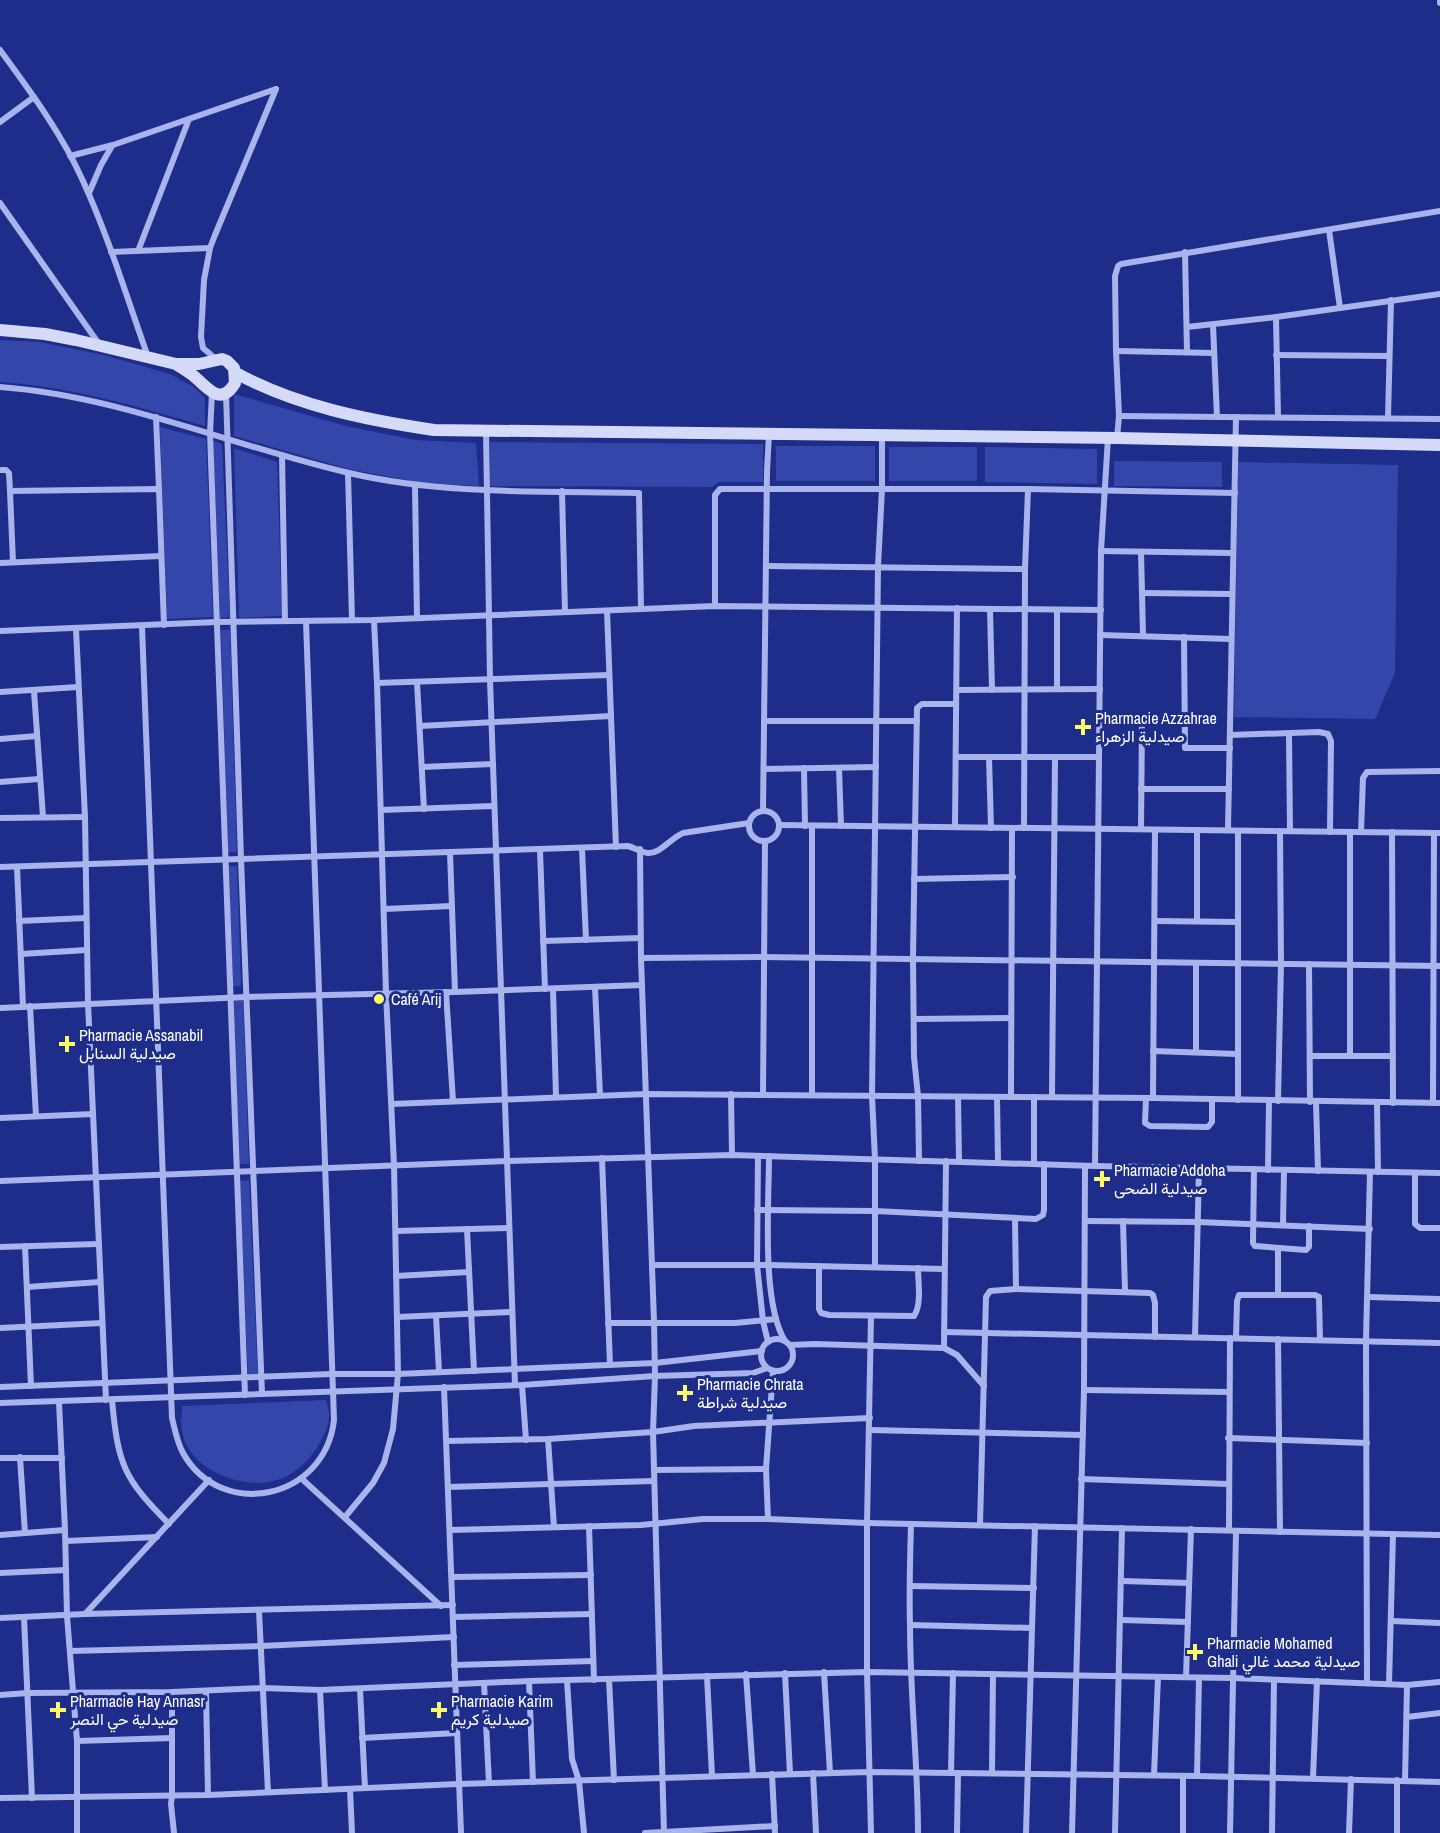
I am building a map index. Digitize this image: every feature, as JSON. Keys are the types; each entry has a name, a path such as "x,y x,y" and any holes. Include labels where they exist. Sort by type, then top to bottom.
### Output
{"main road":[{"path":"0,330 45,334 99,344 176,364 227,361 236,373 264,388 375,420 434,430 1113,438 1440,445"},
{"path":"207,389 201,375 212,361"},
{"path":"176,364 196,377 207,389 219,394 229,390 264,388"},
{"path":"229,390 236,373"}],"street":[{"path":"0,50 34,97 70,156 89,194 148,357"},
{"path":"70,156 113,145 276,89 210,248 203,289 201,343 212,361"},
{"path":"0,122 34,97"},
{"path":"138,251 189,119"},
{"path":"89,194 101,165 113,145"},
{"path":"0,202 99,344"},
{"path":"1095,1166 1101,551 1113,438 1119,416 1115,276 1118,266 1125,262 1440,211"},
{"path":"1329,230 1340,308"},
{"path":"111,252 210,248"},
{"path":"1185,252 1187,352"},
{"path":"1187,327 1440,294"},
{"path":"1388,418 1391,300"},
{"path":"1276,317 1278,417"},
{"path":"1213,325 1217,417"},
{"path":"1116,351 1214,353"},
{"path":"1276,355 1389,356"},
{"path":"0,387 25,388 156,417 348,473 415,486 639,493 641,609"},
{"path":"207,389 245,1395"},
{"path":"229,390 228,438 233,622 262,1394"},
{"path":"1119,416 1440,419"},
{"path":"156,417 164,625"},
{"path":"1228,830 1236,417"},
{"path":"486,430 491,723 509,1228 515,1369 526,1440"},
{"path":"764,811 766,489 769,434"},
{"path":"875,1267 875,1159 872,1096 878,566 882,435"},
{"path":"282,455 285,621"},
{"path":"0,470 6,470 9,473 13,562"},
{"path":"348,473 352,620"},
{"path":"415,486 417,618"},
{"path":"10,491 159,489"},
{"path":"715,606 716,492 723,489 1028,489 1236,493"},
{"path":"1024,828 1025,569 1028,489"},
{"path":"562,491 565,612"},
{"path":"1101,551 1232,553"},
{"path":"1141,552 1143,636"},
{"path":"0,563 161,556"},
{"path":"766,566 1025,569"},
{"path":"1142,593 1232,594"},
{"path":"0,631 766,605 1101,610"},
{"path":"955,827 957,609"},
{"path":"990,609 992,690"},
{"path":"1057,689 1058,610"},
{"path":"607,611 616,847"},
{"path":"345,1517 373,1483 384,1463 391,1440 398,1374 394,1165 374,620"},
{"path":"142,626 172,1418 178,1442 190,1463 209,1480 231,1490 254,1493 278,1490 302,1479 318,1462 329,1442 334,1420 306,621"},
{"path":"76,628 85,817 88,1003 105,1384 120,1459 139,1494 169,1524"},
{"path":"1100,635 1231,639"},
{"path":"1184,637 1185,748 1230,748"},
{"path":"377,682 609,675"},
{"path":"417,681 424,809"},
{"path":"0,692 78,687"},
{"path":"957,690 1100,688"},
{"path":"34,691 43,817"},
{"path":"919,1161 918,1096 914,1067 913,958 917,708 920,705 957,704"},
{"path":"420,726 611,716"},
{"path":"1100,720 1184,721"},
{"path":"764,721 917,721"},
{"path":"1141,830 1142,721"},
{"path":"1230,735 1324,733 1330,737 1330,832"},
{"path":"1289,734 1290,831"},
{"path":"0,739 37,736"},
{"path":"956,757 1099,757"},
{"path":"989,757 991,828"},
{"path":"1052,1097 1055,757"},
{"path":"422,767 493,764"},
{"path":"764,769 876,767"},
{"path":"804,768 809,826 812,1095"},
{"path":"839,768 841,826"},
{"path":"1361,832 1363,778 1367,772 1440,771"},
{"path":"0,782 39,779"},
{"path":"1141,789 1229,789"},
{"path":"381,810 494,806"},
{"path":"764,811 773,813 779,825 779,830 773,838 765,841 752,835 749,823 754,814 764,811"},
{"path":"0,818 85,817"},
{"path":"0,867 628,846 648,853 656,852 673,837 682,833 749,823"},
{"path":"392,1104 646,1094 1437,1103 1437,833 779,825"},
{"path":"1011,1097 1012,828"},
{"path":"1155,830 1153,1051 1145,1123 1150,1126 1208,1127 1212,1122 1212,1100"},
{"path":"1197,830 1197,921"},
{"path":"1238,831 1238,1100"},
{"path":"1278,1101 1281,964 1280,831"},
{"path":"1350,832 1350,1056"},
{"path":"1392,832 1393,1103"},
{"path":"763,1095 762,957 765,841"},
{"path":"582,849 586,940"},
{"path":"640,849 640,938 654,1322 653,1432 664,1832"},
{"path":"540,850 543,941 549,989 556,1097"},
{"path":"450,852 455,992"},
{"path":"16,867 21,954 36,1116"},
{"path":"914,879 1013,877"},
{"path":"384,909 452,906"},
{"path":"19,921 87,918"},
{"path":"1155,921 1238,922"},
{"path":"543,941 640,938"},
{"path":"21,954 87,950"},
{"path":"641,958 913,958 1437,966"},
{"path":"1196,963 1196,1052"},
{"path":"1309,964 1310,1056 1318,1171"},
{"path":"0,1008 156,1000 642,985"},
{"path":"595,987 600,1095"},
{"path":"446,992 453,1101"},
{"path":"914,1019 1011,1018"},
{"path":"1153,1051 1237,1054"},
{"path":"1310,1056 1393,1056"},
{"path":"731,1094 732,1155"},
{"path":"957,1097 959,1162"},
{"path":"997,1097 998,1163"},
{"path":"1034,1097 1034,1164"},
{"path":"1268,1170 1269,1101"},
{"path":"1377,1103 1378,1172"},
{"path":"0,1118 93,1114"},
{"path":"0,1181 394,1165 732,1155 1085,1166 1440,1173"},
{"path":"758,1156 757,1265 763,1321 768,1342"},
{"path":"0,1403 519,1385 655,1376 753,1373 770,1369 781,1371 789,1367 793,1360 793,1352 776,1319 769,1265 769,1156"},
{"path":"602,1158 610,1365"},
{"path":"944,1348 946,1161"},
{"path":"757,1210 875,1211 1036,1219 1042,1215 1044,1164"},
{"path":"1072,1833 1084,1390 1085,1166"},
{"path":"1195,1338 1199,1168"},
{"path":"1254,1169 1253,1245 1259,1248 1308,1249 1309,1226"},
{"path":"1283,1225 1284,1170"},
{"path":"1367,1683 1366,1341 1370,1172"},
{"path":"1415,1173 1415,1224 1420,1228 1440,1228"},
{"path":"1015,1219 1016,1289"},
{"path":"1085,1221 1370,1228"},
{"path":"1123,1221 1125,1291"},
{"path":"396,1230 509,1228"},
{"path":"467,1229 474,1371"},
{"path":"0,1247 98,1244"},
{"path":"25,1246 31,1386"},
{"path":"1278,1249 1278,1294"},
{"path":"652,1265 944,1269"},
{"path":"819,1266 820,1312 871,1316 914,1316 918,1305 918,1268"},
{"path":"396,1276 469,1272"},
{"path":"27,1287 100,1282"},
{"path":"980,1525 987,1293 993,1290 1016,1289 1146,1292 1153,1295 1155,1303 1155,1336"},
{"path":"1230,1833 1233,1530 1228,1484 1228,1438 1233,1338 1239,1295 1311,1295 1319,1298 1320,1340"},
{"path":"1368,1296 1440,1299"},
{"path":"397,1317 513,1312"},
{"path":"436,1316 439,1372"},
{"path":"871,1316 867,1523 867,1672 871,1833"},
{"path":"608,1323 735,1323 776,1319"},
{"path":"0,1328 102,1323"},
{"path":"944,1332 1440,1343"},
{"path":"1278,1339 1280,1532"},
{"path":"768,1519 766,1469 770,1369 761,1357 768,1342 773,1340 788,1343 944,1348 957,1355 984,1386"},
{"path":"0,1388 170,1382 261,1376 398,1374 655,1364 762,1352"},
{"path":"444,1387 461,1833"},
{"path":"1084,1390 1229,1392"},
{"path":"59,1402 66,1541 67,1616 76,1741 77,1833"},
{"path":"446,1440 548,1439 653,1432 694,1425 870,1418"},
{"path":"870,1430 1083,1435"},
{"path":"1228,1438 1367,1443"},
{"path":"548,1439 554,1527"},
{"path":"20,1457 25,1533"},
{"path":"0,1458 62,1458"},
{"path":"654,1470 766,1469"},
{"path":"302,1479 441,1606"},
{"path":"1082,1479 1228,1484"},
{"path":"85,1614 209,1480"},
{"path":"448,1487 654,1481"},
{"path":"450,1530 656,1524 703,1519 768,1519 1440,1535"},
{"path":"911,1524 910,1625 914,1741 918,1772 918,1833"},
{"path":"589,1526 594,1680"},
{"path":"1026,1833 1035,1526"},
{"path":"1115,1833 1122,1528"},
{"path":"0,1535 65,1530"},
{"path":"1186,1677 1191,1530"},
{"path":"1389,1684 1393,1534"},
{"path":"66,1541 157,1537"},
{"path":"0,1573 66,1570"},
{"path":"452,1577 591,1575"},
{"path":"1122,1581 1189,1583"},
{"path":"910,1586 1034,1588"},
{"path":"0,1618 453,1605"},
{"path":"259,1611 268,1792"},
{"path":"453,1617 592,1614"},
{"path":"24,1617 32,1798"},
{"path":"1121,1620 1188,1622"},
{"path":"1391,1621 1440,1623"},
{"path":"910,1625 1032,1628"},
{"path":"70,1651 261,1646 454,1637"},
{"path":"454,1665 593,1661"},
{"path":"824,1672 830,1773"},
{"path":"0,1695 263,1688 360,1689 529,1681 824,1672 1232,1678 1407,1685 1440,1683"},
{"path":"785,1673 790,1774"},
{"path":"953,1673 957,1833"},
{"path":"746,1674 753,1775"},
{"path":"992,1773 993,1674"},
{"path":"707,1676 712,1776"},
{"path":"1154,1775 1158,1677"},
{"path":"1197,1776 1199,1678"},
{"path":"609,1679 614,1780"},
{"path":"567,1680 572,1759 579,1781 584,1833"},
{"path":"1272,1833 1274,1680"},
{"path":"529,1681 533,1782"},
{"path":"1313,1779 1317,1681"},
{"path":"484,1683 489,1783"},
{"path":"1405,1781 1407,1685"},
{"path":"360,1689 365,1788"},
{"path":"320,1690 326,1790"},
{"path":"206,1691 208,1795"},
{"path":"172,1692 171,1804 174,1833"},
{"path":"1407,1717 1440,1713"},
{"path":"362,1738 457,1733"},
{"path":"76,1741 172,1738"},
{"path":"0,1798 208,1795 458,1784 869,1772 1231,1776 1440,1782"},
{"path":"813,1773 816,1833"},
{"path":"645,1833 775,1829 772,1774"},
{"path":"1183,1776 1183,1833"},
{"path":"1349,1833 1351,1779"},
{"path":"1397,1780 1397,1833"},
{"path":"350,1789 351,1833"}],"shaded area":[{"path":"0,340 39,342 104,355 170,374 194,387 205,398 205,426 78,393 0,382"},
{"path":"234,394 346,426 415,440 476,443 479,486 422,483 348,469 234,436"},
{"path":"160,427 206,439 213,617 167,619"},
{"path":"213,441 222,444 230,617 220,618"},
{"path":"490,442 763,444 763,482 719,482 712,487 490,486"},
{"path":"776,446 875,446 875,481 776,481"},
{"path":"889,447 977,447 977,481 889,481"},
{"path":"985,447 1097,449 1097,484 985,482"},
{"path":"234,448 277,462 282,616 239,618"},
{"path":"1114,461 1222,462 1222,487 1114,486"},
{"path":"1238,462 1398,465 1395,673 1375,719 1234,717"},
{"path":"221,630 230,630 237,852 228,852"},
{"path":"228,866 237,866 241,986 233,986"},
{"path":"233,1000 243,1000 249,1164 239,1164"},
{"path":"249,1180 258,1378 248,1379 240,1181"},
{"path":"326,1400 329,1421 315,1450 294,1472 274,1481 246,1482 217,1473 194,1456 186,1444 182,1430 182,1406"}],"place":[{"name":"Pharmacie Azzahrae صيدلية الزهراء","path":"1083,727"},
{"name":"Café Arij","path":"379,999"},
{"name":"Pharmacie Assanabil صيدلية السنابل","path":"67,1044"},
{"name":"Pharmacie Addoha صيدلية الضحى","path":"1102,1179"},
{"name":"Pharmacie Chrata صيدلية شراطة","path":"685,1393"},
{"name":"Pharmacie Mohamed Ghali صيدلية محمد غالي","path":"1195,1652"},
{"name":"Pharmacie Hay Annasr صيدلية حي النصر","path":"58,1710"},
{"name":"Pharmacie Karim صيدلية كريم","path":"439,1710"}]}
